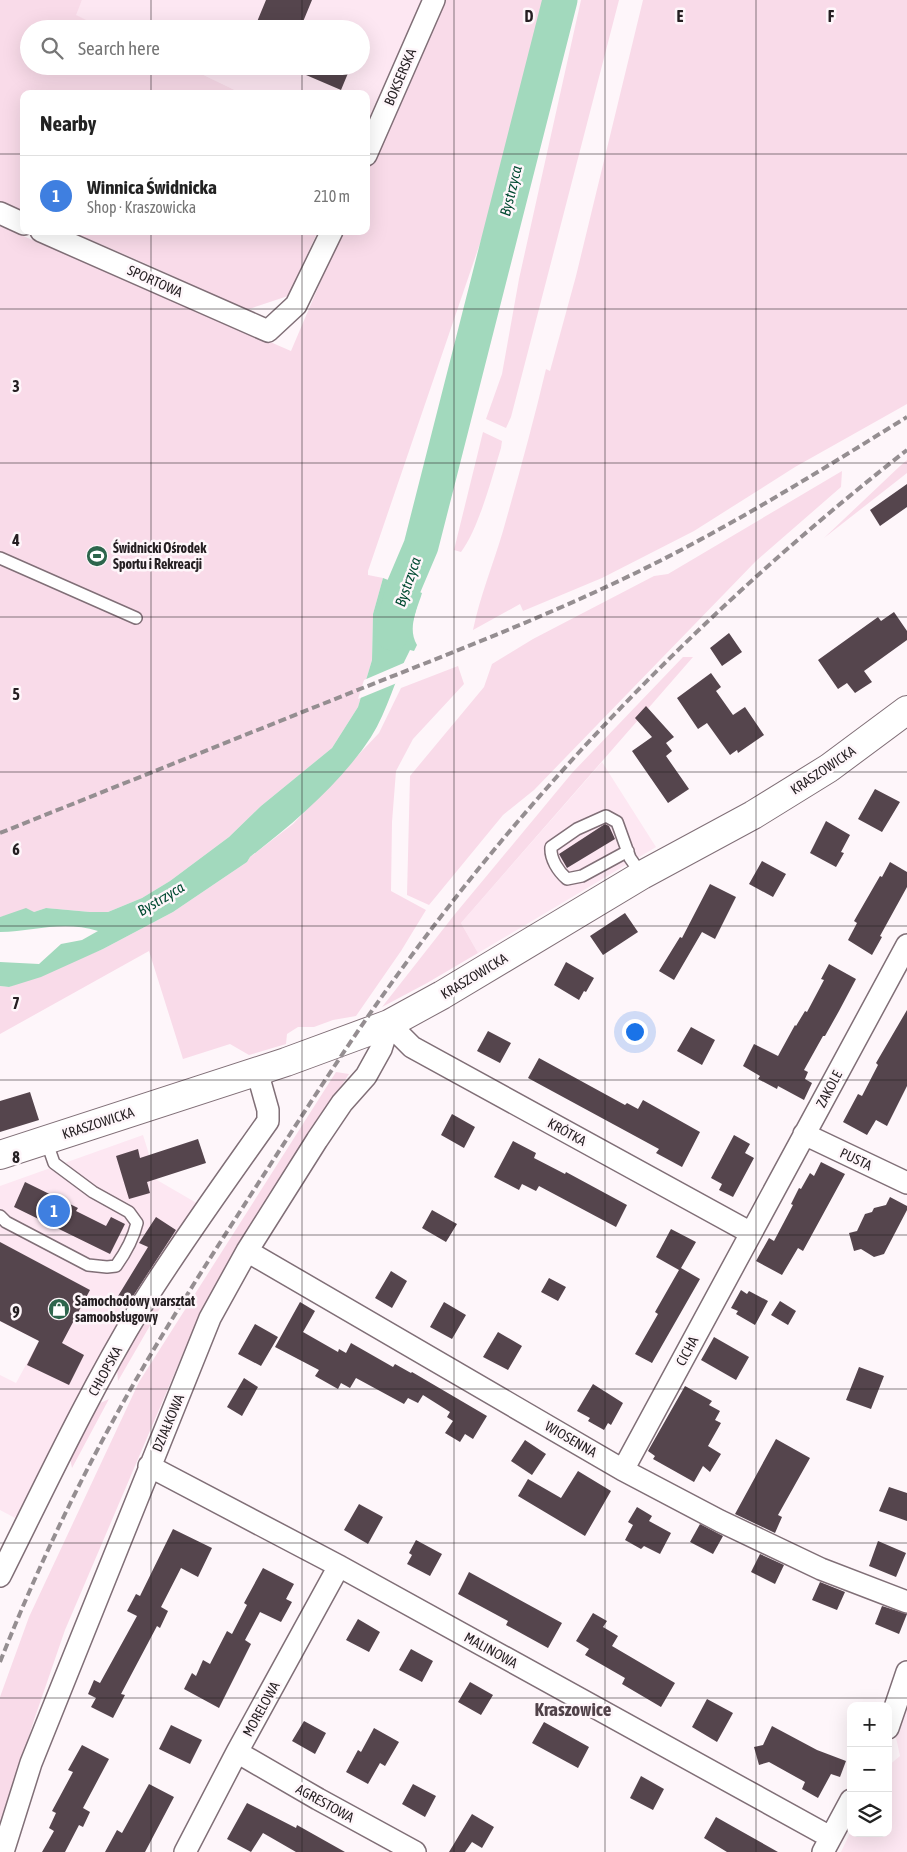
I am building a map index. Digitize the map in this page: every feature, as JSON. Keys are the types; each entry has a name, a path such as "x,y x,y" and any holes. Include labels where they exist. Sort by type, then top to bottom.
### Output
{"street":[{"name":"BOKSERSKA","path":"370,146 434,0"},
{"path":"0,213 20,222"},
{"name":"SPORTOWA","path":"50,235 268,331 296,305 330,235"},
{"name":"KRASZOWICKA","path":"0,1154 257,1071 389,1024 442,996 642,875 753,815 818,775 907,710"},
{"name":"ZAKOLE","path":"751,1232 907,945"},
{"name":"KRÓTKA","path":"389,1024 412,1048 751,1232"},
{"name":"DZIAŁKOWA","path":"3,1852 30,1763 210,1318 248,1251 342,1103 366,1076 381,1049 389,1024"},
{"name":"CHŁOPSKA","path":"0,1576 93,1393 140,1309 268,1120 268,1110 257,1071"},
{"name":"PUSTA","path":"804,1134 907,1183"},
{"name":"CICHA","path":"623,1470 751,1232"},
{"name":"WIOSENNA","path":"248,1251 623,1470 720,1521 813,1565 907,1602"},
{"name":"MALINOWA","path":"149,1466 339,1566 826,1845"},
{"name":"MORELOWA","path":"185,1852 237,1752 339,1566"},
{"path":"892,1716 907,1672"},
{"name":"AGRESTOWA","path":"237,1752 415,1852"},
{"path":"826,1845 847,1807"}],"lane":[{"path":"0,558 136,618"},
{"path":"628,851 582,876 567,879 561,873 550,854 551,847 577,829 606,816 617,822 628,851 630,858 642,875"},
{"path":"0,1216 6,1222 88,1265 116,1266 126,1252 134,1237 137,1223 129,1212 93,1192 54,1163 46,1140"}],"shaded area":[{"path":"0,0 82,0 76,15 86,20 20,20 20,75 204,75 235,90 20,90 20,210 0,202"},
{"path":"82,0 422,0 370,120 370,90 235,90 204,75 370,75 370,20 86,20 75,15"},
{"path":"440,0 543,0 490,214 368,571 368,575 383,578 373,614 372,660 358,707 332,748 261,806 229,837 170,881 142,898 108,912 46,908 34,912 0,917 0,226 291,351 340,235 370,235 370,166"},
{"path":"581,0 619,0 511,417 506,428 486,419 502,374 519,279"},
{"path":"643,0 907,0 907,404 795,467 694,531 602,578 523,611 520,604 473,630 509,511 546,369 550,371 576,276"},
{"path":"79,235 316,235 288,296 246,310"},
{"path":"483,432 502,441 501,448 474,530 461,552 454,550"},
{"path":"907,460 907,473 824,538 900,466"},
{"path":"842,471 841,487 756,561 534,790 503,815 429,905 407,895 410,776 484,687 492,664 533,639 654,576 668,574"},
{"path":"683,657 693,657 461,923 478,953 382,1007 455,914 572,773"},
{"path":"458,666 464,684 413,739 396,771 392,822 391,891 426,910 401,951 356,1016 333,1020 314,1027 298,1027 287,1034 286,1044 249,1055 230,1044 183,1059 149,951 0,1034 0,986 9,987 103,949 173,912 247,862 250,857 293,824 379,733 401,688"},
{"path":"602,762 656,847 478,953 461,923"},
{"path":"336,1072 349,1074 234,1252 199,1316 65,1630 34,1720 0,1830 0,1697 29,1617 139,1382"},
{"path":"143,1135 157,1180 200,1205 17,1519 0,1510 0,1375 16,1383 39,1341 0,1321 0,1186"},
{"path":"163,1303 118,1381 117,1370 154,1305"},
{"path":"109,1399 72,1468 70,1458 98,1404"},
{"path":"907,1700 907,1852 841,1852 848,1837 892,1837 892,1763 900,1756 895,1733"}],"water":[{"path":"383,578 422,593 413,626 414,639 417,645 414,651 410,650 371,737 331,786 299,817 250,857 247,862 173,912 103,949 41,977 9,987 0,986 0,962 39,964 61,944 82,940 98,931 73,926 61,926 0,932 0,917 26,908 34,912 46,908 108,912 142,898 170,881 229,837 261,806 332,748 358,707 372,660 373,614"}],"pier":[{"path":"406,662 397,683 358,699 364,680"}],"building":[{"path":"266,0 312,0 304,20 258,20"},
{"path":"306,75 347,75 341,90"},
{"path":"907,484 907,507 880,526 870,510"},
{"path":"894,612 907,631 907,640 864,671 872,682 855,693 847,683 838,689 818,660 878,617 881,621"},
{"path":"729,633 742,652 722,666 710,648"},
{"path":"711,673 721,687 716,691 733,715 745,707 764,735 738,753 737,750 730,755 707,723 698,729 677,698"},
{"path":"646,706 674,737 666,743 672,751 666,756 689,789 668,803 632,751 652,737 635,718"},
{"path":"875,789 900,802 882,832 858,819"},
{"path":"826,821 850,835 841,852 844,853 836,867 810,853"},
{"path":"605,824 609,826 615,839 567,868 559,854"},
{"path":"762,861 786,874 773,897 749,884"},
{"path":"890,862 907,872 907,887 880,936 882,937 872,955 848,940 857,923 854,921"},
{"path":"710,884 736,897 715,939 702,932 674,980 659,971 680,937 682,938"},
{"path":"625,913 638,932 603,955 590,936"},
{"path":"566,962 594,978 579,1000 554,985"},
{"path":"829,964 856,979 804,1070 808,1072 805,1079 812,1083 804,1100 778,1086 777,1089 758,1079 760,1076 743,1066 754,1044 778,1056 795,1025 805,1011 807,1012 824,980 821,979"},
{"path":"907,1010 907,1086 887,1126 876,1120 867,1135 843,1122 858,1094 862,1096 878,1065 876,1063"},
{"path":"691,1027 715,1040 702,1065 677,1051"},
{"path":"488,1031 511,1043 500,1063 477,1051"},
{"path":"539,1058 625,1105 627,1103 638,1109 643,1100 700,1132 682,1167 656,1153 659,1149 528,1078"},
{"path":"30,1092 39,1120 0,1132 0,1101"},
{"path":"452,1114 475,1127 464,1148 441,1135"},
{"path":"734,1135 750,1144 745,1153 754,1158 733,1197 719,1190 722,1184 711,1178"},
{"path":"198,1139 206,1163 147,1182 150,1193 129,1199 116,1156 138,1149 140,1158"},
{"path":"513,1141 536,1153 534,1158 565,1174 566,1172 627,1205 616,1227 539,1186 536,1191 522,1184 519,1190 494,1177"},
{"path":"821,1162 845,1174 803,1251 798,1248 782,1275 756,1261 769,1238 774,1241 793,1205 791,1204 799,1188 801,1189 810,1173 814,1176"},
{"path":"25,1182 78,1208 76,1211 106,1226 111,1217 125,1224 110,1254 14,1207"},
{"path":"890,1197 907,1206 907,1210 884,1254 874,1257 861,1249 854,1251 849,1233 857,1231 865,1214 872,1212 874,1208 886,1205"},
{"path":"432,1210 457,1224 446,1242 422,1228"},
{"path":"156,1217 176,1230 126,1307 115,1301 148,1247 139,1243"},
{"path":"671,1229 696,1242 681,1268 700,1279 652,1363 635,1354 658,1314 655,1312 679,1270 656,1257"},
{"path":"0,1242 90,1290 62,1343 84,1355 69,1385 27,1365 39,1341 0,1321"},
{"path":"391,1271 407,1281 392,1308 375,1298"},
{"path":"549,1278 566,1287 558,1301 541,1292"},
{"path":"741,1290 747,1294 749,1291 768,1301 755,1325 736,1314 738,1311 731,1308"},
{"path":"780,1301 796,1311 788,1325 771,1315"},
{"path":"300,1302 315,1311 303,1332 338,1352 339,1349 346,1353 351,1343 393,1367 395,1364 412,1372 487,1416 473,1439 465,1434 460,1442 445,1433 453,1421 447,1417 450,1412 423,1395 418,1403 408,1398 404,1404 356,1378 350,1388 341,1383 338,1389 315,1376 319,1370 275,1347"},
{"path":"444,1302 466,1315 452,1339 430,1327"},
{"path":"255,1324 278,1337 261,1366 238,1354"},
{"path":"498,1332 522,1346 508,1370 483,1357"},
{"path":"714,1337 749,1357 736,1380 701,1360"},
{"path":"859,1367 884,1376 871,1409 846,1400"},
{"path":"244,1378 258,1387 242,1416 227,1407"},
{"path":"593,1384 623,1403 611,1425 608,1423 604,1430 588,1421 590,1418 577,1411"},
{"path":"685,1386 712,1401 709,1405 720,1411 715,1420 721,1423 708,1446 721,1454 710,1472 703,1466 694,1482 653,1459 655,1456 648,1451"},
{"path":"776,1439 810,1458 778,1515 782,1517 775,1533 735,1514"},
{"path":"525,1440 546,1454 532,1475 511,1461"},
{"path":"578,1471 611,1491 585,1536 518,1496 528,1479 561,1498"},
{"path":"889,1487 907,1493 907,1521 879,1511"},
{"path":"359,1504 383,1517 368,1544 344,1530"},
{"path":"637,1507 652,1516 649,1521 671,1533 660,1554 644,1546 641,1549 625,1540 633,1525 628,1522"},
{"path":"700,1524 723,1536 713,1554 690,1542"},
{"path":"173,1529 212,1548 198,1577 181,1568 161,1607 168,1611 160,1628 157,1626 121,1694 125,1695 113,1718 91,1707 96,1698 88,1694 94,1680 100,1683 137,1616 127,1611 136,1594 140,1596"},
{"path":"416,1540 442,1554 430,1576 407,1564 412,1555 409,1553"},
{"path":"878,1541 906,1553 896,1577 869,1566"},
{"path":"760,1554 784,1565 775,1584 751,1572"},
{"path":"263,1568 294,1584 286,1599 292,1602 281,1622 260,1612 245,1640 251,1644 219,1708 184,1689 192,1673 196,1676 203,1660 210,1664 227,1631 232,1634 247,1605 244,1603"},
{"path":"469,1572 562,1623 548,1648 506,1625 508,1621 458,1594"},
{"path":"820,1582 845,1592 837,1610 812,1600"},
{"path":"882,1606 907,1614 899,1634 875,1624"},
{"path":"593,1613 607,1621 603,1627 618,1636 612,1646 675,1683 661,1707 622,1684 625,1678 585,1655 589,1649 576,1641"},
{"path":"358,1619 380,1632 369,1652 346,1640"},
{"path":"411,1649 433,1661 422,1682 399,1670"},
{"path":"470,1682 493,1695 481,1715 458,1702"},
{"path":"707,1699 733,1713 717,1742 692,1727"},
{"path":"304,1721 326,1733 315,1754 292,1741"},
{"path":"544,1722 589,1747 578,1768 532,1743"},
{"path":"171,1725 202,1740 190,1764 159,1749"},
{"path":"772,1726 817,1750 846,1761 840,1777 831,1774 818,1798 802,1789 805,1782 769,1762 759,1765 754,1747 763,1745"},
{"path":"374,1728 399,1742 385,1766 380,1763 368,1784 346,1772 358,1750 361,1752"},
{"path":"82,1745 109,1759 83,1808 90,1812 83,1827 79,1825 65,1852 42,1852 54,1831 49,1828 56,1813 52,1811 73,1772 68,1770"},
{"path":"641,1776 664,1789 653,1810 630,1798"},
{"path":"149,1784 174,1797 145,1852 105,1852 117,1830 122,1833"},
{"path":"413,1784 436,1796 425,1817 402,1804"},
{"path":"247,1803 296,1828 297,1825 345,1852 296,1852 263,1833 251,1852 227,1839"},
{"path":"472,1814 494,1827 482,1848 472,1842 465,1852 449,1852"},
{"path":"716,1817 778,1852 727,1852 704,1838"}],"waterway":[{"name":"Bystrzyca","path":"392,633 404,586 421,546 560,0"}],"railway":[{"path":"0,833 485,639 589,595 660,561 732,522 907,417"},
{"path":"0,1662 39,1569 68,1508 98,1448 146,1362 197,1278 308,1106 367,1017 409,959 463,888 520,819 579,752 640,688 704,625 770,565 837,506 907,450"}],"place":[{"name":"Świdnicki Ośrodek Sportu i Rekreacji","path":"97,556"},
{"name":"Winnica Świdnicka","path":"54,1211"},
{"name":"Samochodowy warsztat samoobsługowy","path":"59,1309"}],"district":[{"name":"Kraszowice","path":"573,1709"}]}
